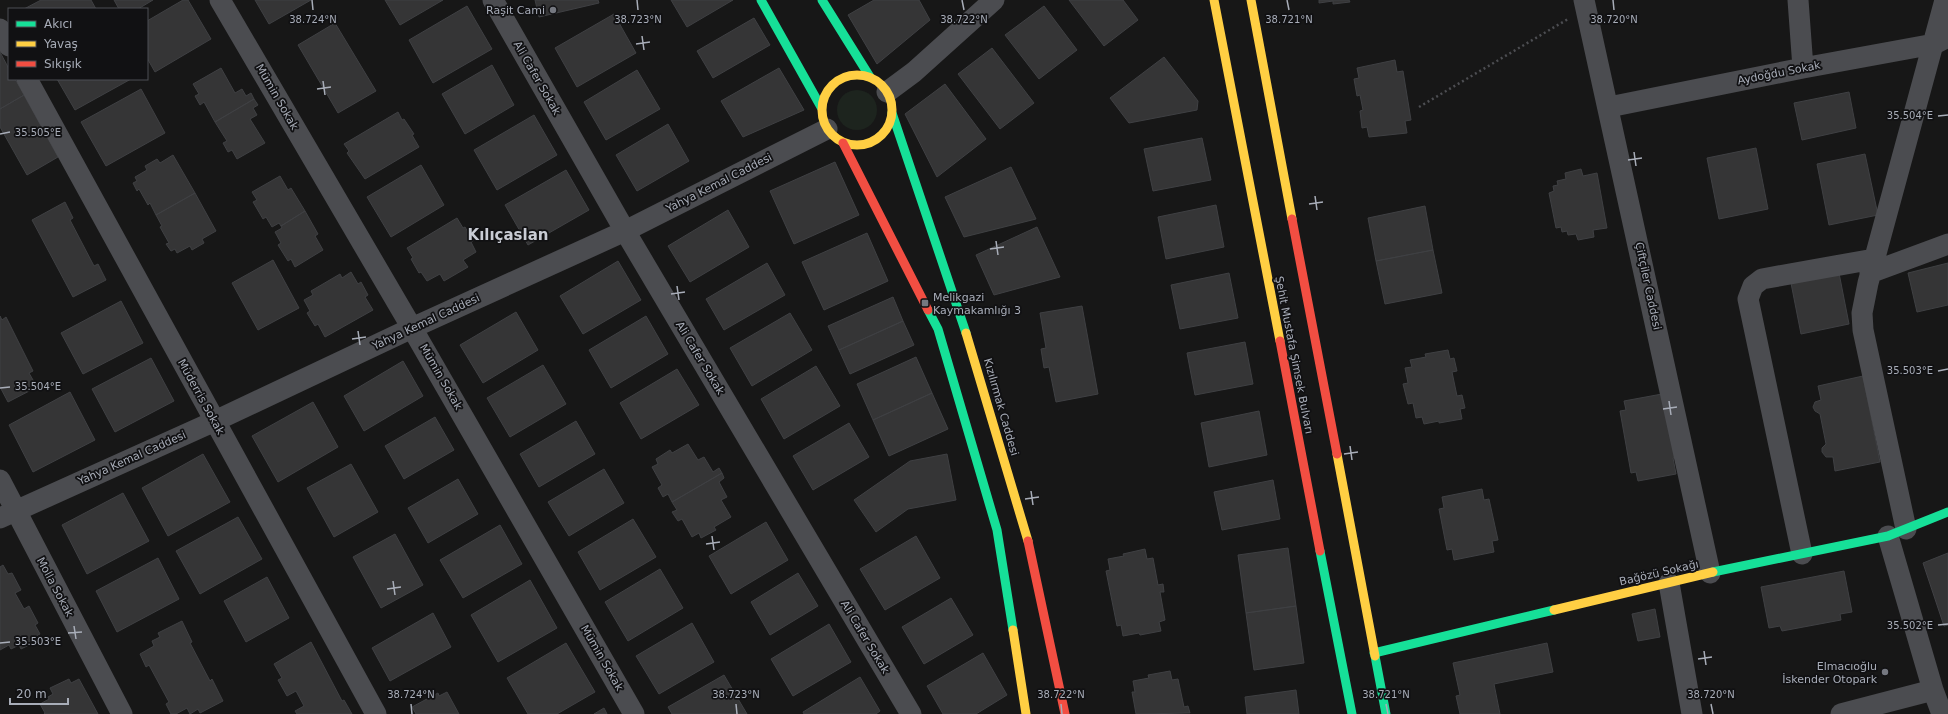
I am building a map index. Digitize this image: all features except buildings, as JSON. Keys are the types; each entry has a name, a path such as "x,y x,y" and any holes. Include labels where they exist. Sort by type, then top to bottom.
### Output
{"main road":[{"path":"761,0 821,107 827,129 834,137 843,143 854,145 865,144 875,140 884,133 892,113 891,102 879,83 870,77 859,75 848,76 838,80 830,87 824,97 821,107"},
{"path":"822,0 870,77"},
{"name":"Şehit Mustafa Şimsek Bulvarı","path":"1214,0 1352,714"},
{"path":"1251,0 1386,714"},
{"name":"Kızılırmak Caddesi","path":"892,113 964,325 1027,536 1065,714"},
{"path":"843,143 938,329 997,530 1026,714"},
{"name":"Bağözü Sokağı","path":"1374,653 1710,573 1897,533 1948,512"}],"street":[{"name":"Mümin Sokak","path":"220,0 412,328 634,714"},
{"name":"Ali Cafer Sokak","path":"493,0 625,231 910,714"},
{"path":"886,92 914,72 994,0"},
{"path":"1798,0 1803,68"},
{"path":"1942,714 1933,690 1897,533 1863,330 1864,297 1872,266 1941,40 1945,0"},
{"name":"Çiftçiler Caddesi","path":"1585,4 1609,107 1710,573"},
{"path":"0,29 8,44"},
{"name":"Aydoğdu Sokak","path":"1609,107 1941,40"},
{"name":"Müderris Sokak","path":"28,80 376,714"},
{"name":"Yahya Kemal Caddesi","path":"8,514 215,421 412,328 625,231 827,129"},
{"path":"1802,554 1748,299 1750,292 1753,286 1762,280 1872,266 1948,244"},
{"name":"Molla Sokak","path":"0,480 8,514 122,714"},
{"path":"1669,583 1692,714"},
{"path":"1841,714 1933,690"}],"path":[{"path":"1419,107 1585,4"}],"shaded area":[{"path":"861,90 868,93 874,99 877,110 876,118 868,127 861,130 853,130 846,127 838,118 837,106 840,99 849,91"}],"traffic: fast":[{"path":"761,0 821,107"},
{"path":"822,0 870,77"},
{"path":"892,113 966,333"},
{"path":"928,310 938,329 997,530 1013,630"},
{"path":"1713,572 1888,536 1948,512"},
{"path":"1320,551 1352,714"},
{"path":"1374,653 1554,610"},
{"path":"1375,656 1386,714"}],"traffic: slow":[{"path":"1214,0 1280,341"},
{"path":"1251,0 1292,219"},
{"path":"857,75 870,78 882,85 889,97 892,110 889,123 882,135 870,142 857,145 844,142 832,135 825,123 822,110 825,97 832,85 844,78 857,75"},
{"path":"966,333 1028,541"},
{"path":"1337,454 1375,656"},
{"path":"1554,610 1713,572"},
{"path":"1013,630 1026,714"}],"traffic: jam":[{"path":"843,143 928,310"},
{"path":"1292,219 1337,454"},
{"path":"1280,341 1320,551"},
{"path":"1028,541 1065,714"}],"place":[{"name":"Raşit Cami","path":"553,10"},
{"name":"Melikgazi Kaymakamlığı 3","path":"925,303"},
{"name":"Elmacıoğlu İskender Otopark","path":"1885,672"}],"district":[{"name":"Kılıçaslan","path":"508,235"}]}
